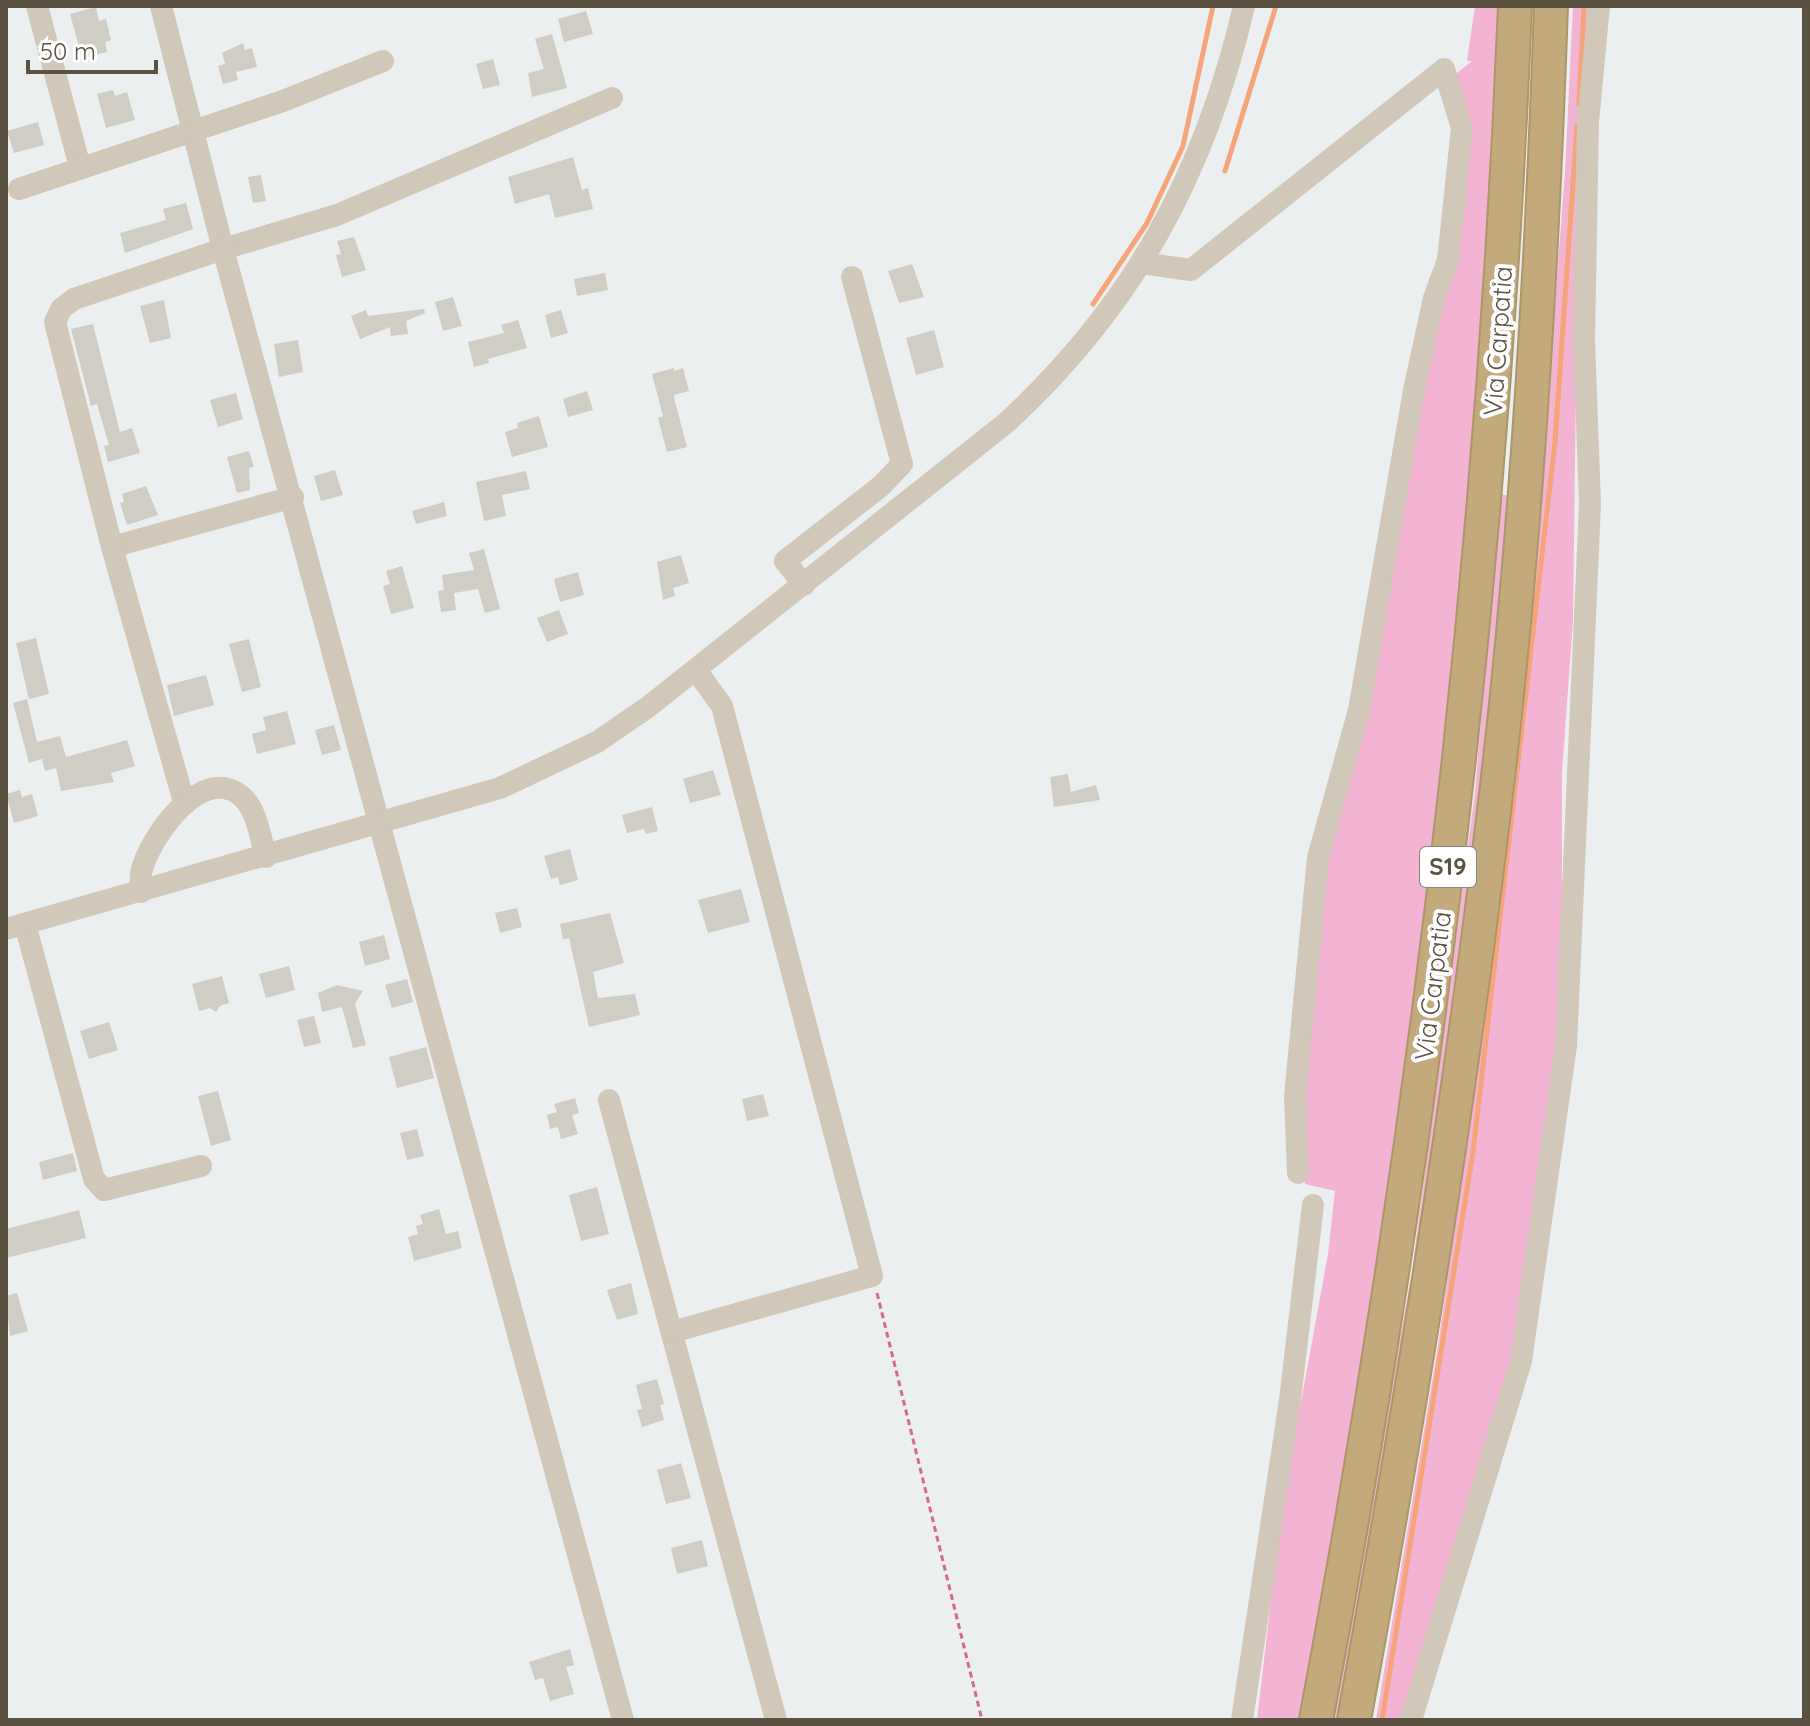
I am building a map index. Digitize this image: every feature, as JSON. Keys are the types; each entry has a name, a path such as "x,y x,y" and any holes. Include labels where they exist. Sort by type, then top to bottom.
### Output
{"highway":[{"name":"Via Carpatia","path":"1316,1720 1363,1474 1401,1233 1458,786 1491,455 1515,6"},
{"name":"Via Carpatia","path":"1354,1720 1399,1476 1441,1212 1497,791 1528,443 1551,6"}],"street":[{"path":"37,6 80,167"},
{"path":"161,6 223,249 293,497 623,1720"},
{"path":"201,1166 104,1190 94,1179 15,927 381,825 500,788 550,768 597,742 696,670 1006,423 1049,383 1103,320 1181,194 1201,149 1244,6"},
{"path":"1411,1720 1521,1361 1566,1046 1590,504 1584,340 1588,122 1599,6"},
{"path":"19,189 283,101 383,61"},
{"path":"1141,263 1191,270 1444,69 1462,128 1448,260 1434,298 1414,390 1359,710 1318,858 1295,1096 1298,1173"},
{"path":"184,802 112,547 55,322 61,309 74,299 337,215 612,98"},
{"path":"804,585 785,561 881,486 902,464 852,277"},
{"path":"112,547 293,497"},
{"path":"672,1332 872,1276 722,706 696,670"},
{"path":"141,892 141,873 166,824 184,802 204,791 221,788 237,792 256,820 266,857"},
{"path":"609,1100 776,1720"},
{"path":"1242,1720 1290,1400 1313,1205"}],"path":[{"path":"872,1276 982,1720"}],"shaded area":[{"path":"1475,6 1498,6 1491,183 1453,697 1369,1342 1344,1464 1301,1720 1257,1720 1282,1506 1328,1254 1335,1191 1305,1184 1299,1109 1325,856 1447,281 1456,74 1472,61 1467,61"},
{"path":"1573,6 1595,6 1577,305 1573,621 1562,772 1562,926 1556,1052 1508,1379 1406,1720 1376,1720 1438,1346 1520,760 1565,172"},
{"path":"1500,494 1510,496 1494,682 1453,1026 1401,1373 1362,1604 1341,1720 1332,1720 1412,1271 1475,792"}],"building":[{"path":"96,7 99,21 106,19 111,40 105,42 107,52 82,58 70,14"},
{"path":"586,11 593,34 564,42 558,19"},
{"path":"552,34 567,88 532,97 528,73 544,69 535,39"},
{"path":"243,43 245,50 252,48 257,67 236,72 238,80 223,84 218,66 225,64 222,53"},
{"path":"493,59 500,85 483,89 476,64"},
{"path":"113,90 115,96 127,92 135,120 106,128 97,94"},
{"path":"38,122 44,145 14,153 7,131"},
{"path":"573,157 582,190 588,188 593,209 555,218 549,194 515,204 508,177"},
{"path":"261,175 266,201 253,203 248,177"},
{"path":"186,203 193,229 125,253 120,233 166,220 163,209"},
{"path":"354,237 366,270 342,277 336,255 341,254 337,241"},
{"path":"912,264 924,297 899,303 888,271"},
{"path":"605,273 608,290 577,296 574,279"},
{"path":"453,297 462,326 443,331 435,302"},
{"path":"164,300 171,338 150,343 140,306"},
{"path":"424,309 425,313 406,321 408,334 391,336 390,327 360,339 351,316 366,310 368,316"},
{"path":"561,310 568,333 551,338 545,315"},
{"path":"518,320 527,348 488,359 489,363 474,367 468,342 504,333 501,325"},
{"path":"93,324 120,432 132,428 140,453 108,462 104,446 109,445 97,404 91,406 71,329"},
{"path":"934,330 944,367 916,375 906,338"},
{"path":"298,340 303,372 279,377 274,344"},
{"path":"674,368 674,371 683,368 689,391 674,395 687,447 667,452 658,418 663,416 652,374"},
{"path":"587,391 593,410 568,417 563,399"},
{"path":"236,393 243,419 218,427 210,400"},
{"path":"539,416 548,447 512,457 505,432 518,428 517,423"},
{"path":"249,451 254,467 249,468 250,490 237,493 227,457"},
{"path":"335,470 343,495 321,501 314,476"},
{"path":"526,471 530,489 502,495 506,516 484,521 476,482"},
{"path":"146,486 158,515 127,525 120,503 124,502 122,494"},
{"path":"444,502 447,516 416,524 412,511"},
{"path":"484,549 500,609 485,613 478,589 454,593 456,610 441,612 438,591 444,590 442,575 474,570 469,553"},
{"path":"681,555 689,583 673,588 675,596 663,600 657,562"},
{"path":"402,566 414,608 391,614 383,586 390,584 386,571"},
{"path":"578,572 584,595 560,602 554,579"},
{"path":"559,610 568,634 547,642 537,618"},
{"path":"36,638 49,694 29,699 16,643"},
{"path":"249,639 261,687 242,692 229,644"},
{"path":"206,675 214,705 174,716 167,685"},
{"path":"27,699 37,742 60,736 66,757 127,740 135,766 111,773 114,782 61,791 56,768 45,771 42,759 29,763 13,703"},
{"path":"287,711 296,744 257,754 252,734 266,730 263,717"},
{"path":"334,725 341,750 322,755 315,730"},
{"path":"713,770 721,795 690,803 683,779"},
{"path":"1068,774 1071,792 1096,785 1100,800 1054,807 1050,777"},
{"path":"20,790 22,797 32,794 38,816 14,823 6,794"},
{"path":"652,807 658,831 646,834 644,829 627,833 622,815"},
{"path":"570,849 578,880 560,885 558,877 551,879 544,856"},
{"path":"741,889 750,922 708,933 698,900"},
{"path":"517,908 522,927 500,933 495,913"},
{"path":"610,913 624,963 593,972 598,998 635,994 640,1015 589,1027 569,938 563,939 560,924"},
{"path":"384,935 390,959 365,966 359,942"},
{"path":"289,966 295,990 266,998 259,974"},
{"path":"222,976 229,1003 220,1006 216,1012 210,1008 199,1011 192,984"},
{"path":"407,979 413,1002 392,1008 385,985"},
{"path":"337,985 363,991 355,1004 366,1045 353,1048 342,1007 322,1012 318,993"},
{"path":"314,1016 321,1043 304,1047 297,1020"},
{"path":"109,1022 118,1050 89,1059 80,1031"},
{"path":"426,1047 434,1078 397,1088 389,1057"},
{"path":"218,1091 231,1140 211,1146 198,1096"},
{"path":"763,1094 769,1116 747,1121 742,1099"},
{"path":"575,1098 579,1113 572,1115 578,1134 561,1139 558,1127 550,1129 547,1115 557,1112 554,1104"},
{"path":"417,1129 424,1156 407,1160 400,1133"},
{"path":"73,1153 77,1171 43,1180 39,1162"},
{"path":"597,1187 609,1234 581,1241 569,1195"},
{"path":"439,1209 446,1234 458,1231 462,1248 414,1261 408,1237 418,1234 416,1226 423,1224 420,1215"},
{"path":"79,1210 86,1238 6,1258 6,1229"},
{"path":"631,1283 638,1314 617,1320 607,1290"},
{"path":"17,1293 28,1331 10,1336 6,1296"},
{"path":"657,1379 664,1404 660,1405 664,1420 642,1427 637,1410 642,1409 636,1385"},
{"path":"681,1463 691,1498 666,1504 657,1470"},
{"path":"702,1540 708,1566 677,1574 671,1548"},
{"path":"570,1649 574,1665 566,1667 574,1694 550,1701 543,1678 535,1680 529,1662"}],"waterway":[{"path":"1093,304 1147,223 1183,146 1213,6"},
{"path":"1225,171 1276,6"},
{"path":"1579,104 1584,6"},
{"path":"1382,1720 1473,1152 1555,442 1577,126"}]}
